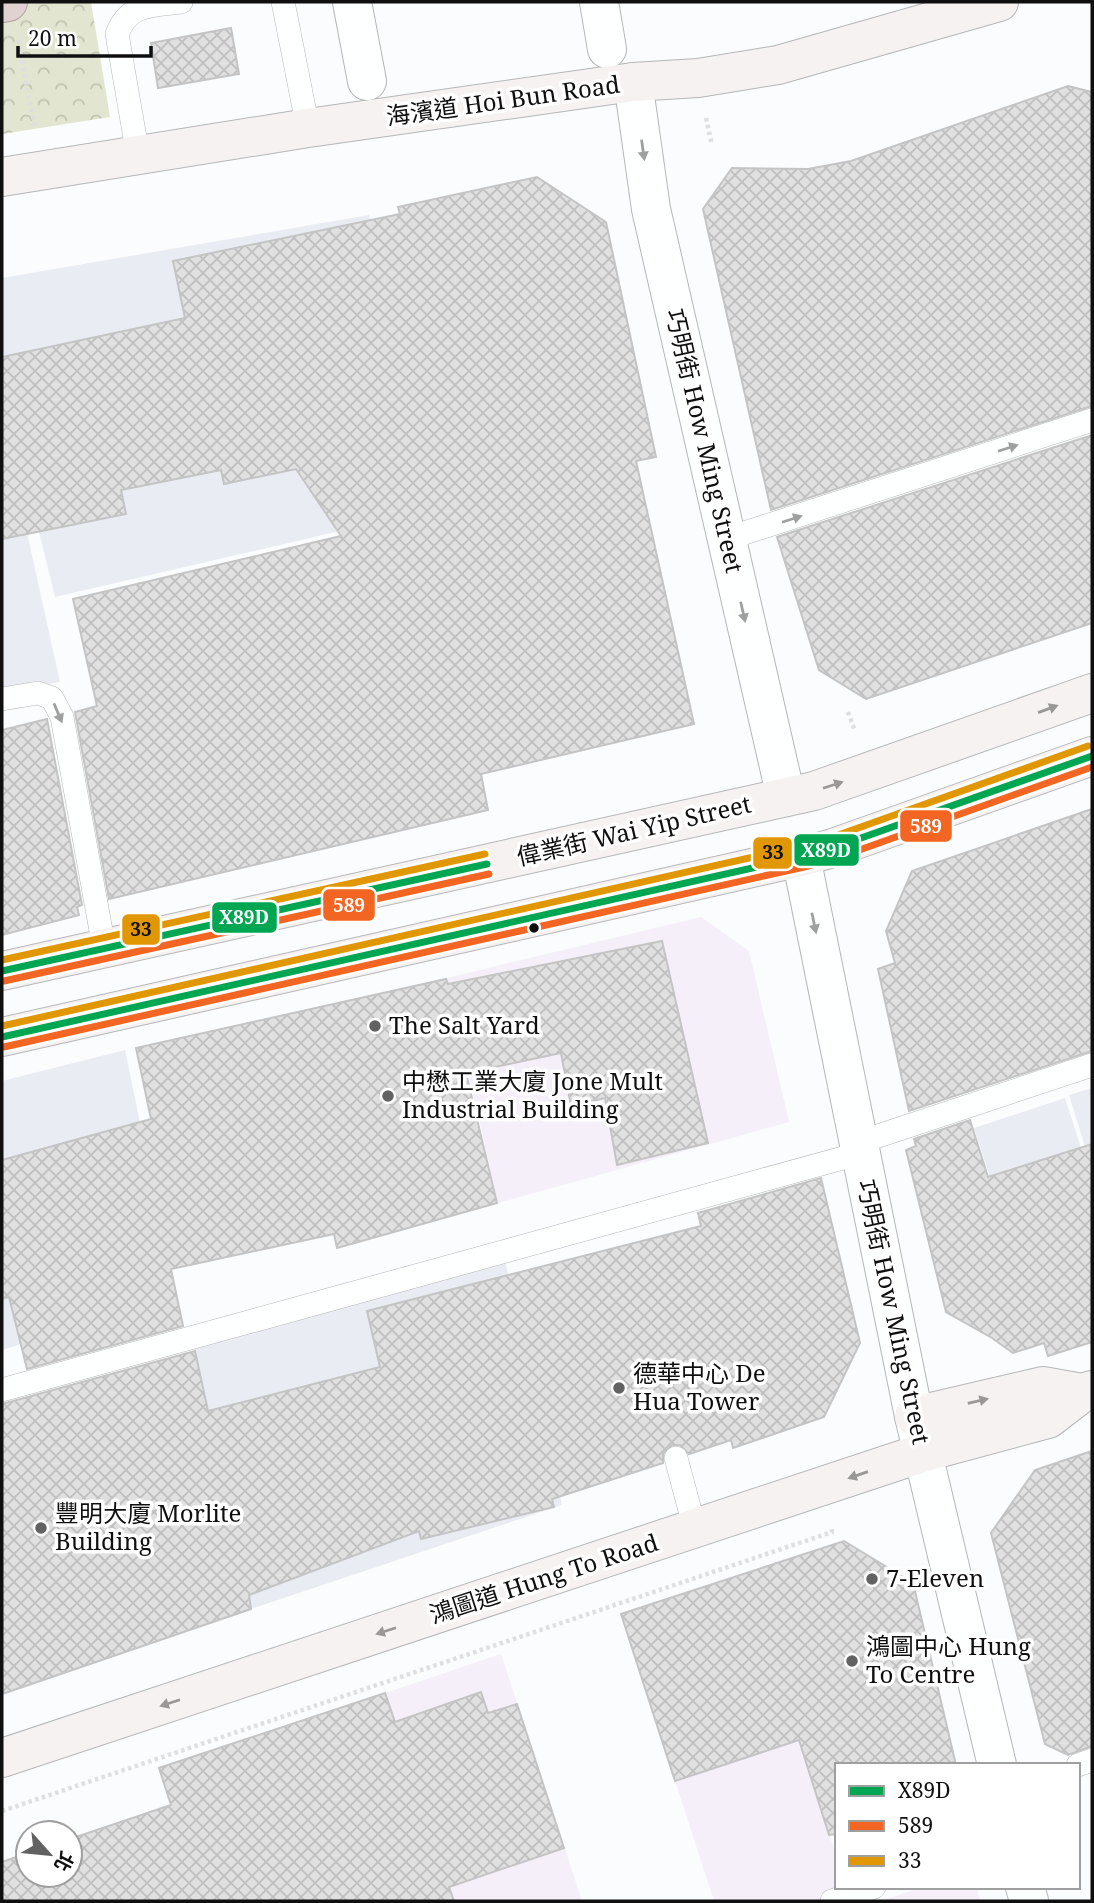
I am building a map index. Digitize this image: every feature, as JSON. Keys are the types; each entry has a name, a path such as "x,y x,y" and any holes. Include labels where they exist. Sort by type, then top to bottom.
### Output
{"main road":[{"name":"海濱道 Hoi Bun Road","path":"2,177 308,128 633,82 698,79 778,65 999,2"},
{"name":"偉業街 Wai Yip Street","path":"2,971 814,791 1092,693"},
{"path":"2,1037 801,857 1092,756"},
{"name":"鴻圖道 Hung To Road","path":"2,1758 695,1529 918,1434 1048,1419 1087,1392"}],"street":[{"path":"352,2 367,81"},
{"path":"599,2 607,49"},
{"name":"巧明街 How Ming Street","path":"633,82 651,209 786,797"},
{"name":"巧明街 How Ming Street","path":"801,857 918,1434 996,1763"}],"lane":[{"path":"138,155 117,34 123,19 135,9 181,2"},
{"path":"283,2 308,128"},
{"path":"726,539 1092,420"},
{"path":"2,699 38,693 52,698 62,717 104,947"},
{"path":"2,1390 860,1147 1092,1065"},
{"path":"676,1458 695,1529"},
{"path":"832,1901 868,1889"}],"path":[{"path":"9,11 35,129"},
{"path":"2,1811 832,1532"}],"shaded area":[{"path":"369,215 435,509 55,597 39,532 2,346 2,278"},
{"path":"2,420 60,682 2,692"},
{"path":"701,917 749,951 789,1122 498,1203 447,978"},
{"path":"125,1050 176,1296 2,1350 2,1273 16,1324 2,1266 2,1081"},
{"path":"1092,1088 1092,1169 1069,1095"},
{"path":"1065,1098 1092,1182 1092,1342 1048,1356 974,1128"},
{"path":"505,1261 562,1505 251,1609 194,1346"},
{"path":"744,1573 835,1852 835,1889 843,1889 822,1901 714,1901 621,1614"},
{"path":"501,1654 582,1901 454,1901 385,1693"},
{"path":"916,1889 977,1889 980,1901 881,1901"}],"green space":[{"path":"2,2 91,2 110,117 2,134"}],"building":[{"path":"231,28 239,74 158,88 151,43"},
{"path":"1068,86 1092,92 1092,406 771,510 703,209 732,168 808,169 851,161"},
{"path":"537,177 606,222 656,457 636,461 694,724 481,774 488,810 109,899 75,712 97,706 73,599 341,536 296,469 224,484 221,470 121,490 126,514 2,539 2,357 185,318 173,261 400,214 398,207"},
{"path":"1092,435 1092,623 866,699 819,670 777,537"},
{"path":"47,719 82,905 77,907 79,915 2,935 2,730"},
{"path":"1092,809 1092,1051 909,1111 878,969 895,963 886,931 912,871"},
{"path":"662,941 708,1143 617,1165 605,1098 571,1106 561,1053 466,1073 497,1203 337,1248 334,1234 171,1269 183,1326 27,1369 9,1297 2,1299 2,1160 151,1119 136,1048 446,979 448,984"},
{"path":"970,1120 988,1177 1092,1144 1092,1342 1048,1356 1044,1343 1013,1353 946,1312 906,1150 916,1146 914,1139"},
{"path":"821,1178 860,1343 824,1417 733,1448 731,1440 689,1454 680,1445 672,1445 663,1454 663,1463 552,1499 554,1507 421,1539 419,1531 249,1595 251,1609 2,1694 2,1404 195,1351 208,1411 380,1367 367,1311 701,1226 698,1213"},
{"path":"1092,1451 1092,1746 1068,1755 1045,1744 991,1533 1035,1470"},
{"path":"844,1541 913,1583 956,1763 835,1763 835,1834 829,1835 799,1740 675,1781 621,1614"},
{"path":"481,1692 488,1713 517,1704 564,1848 449,1887 454,1901 2,1901 2,1862 14,1858 14,1889 84,1889 84,1834 171,1805 159,1768 385,1693 395,1722"}],"transit line":[{"name":"33","path":"2,1026 798,847 1088,746"},
{"name":"X89D","path":"2,1037 801,857 1092,756"},
{"name":"589","path":"4,1047 804,867 837,858 1092,767"},
{"name":"33","path":"2,960 485,854"},
{"name":"X89D","path":"2,971 487,864"},
{"name":"589","path":"4,981 489,874"}],"place":[{"name":"The Salt Yard","path":"375,1026"},
{"name":"中懋工業大廈 Jone Mult Industrial Building","path":"388,1096"},
{"name":"德華中心 De Hua Tower","path":"619,1388"},
{"name":"豐明大廈 Morlite Building","path":"41,1528"},
{"name":"7-Eleven","path":"872,1579"},
{"name":"鴻圖中心 Hung To Centre","path":"852,1661"}]}
